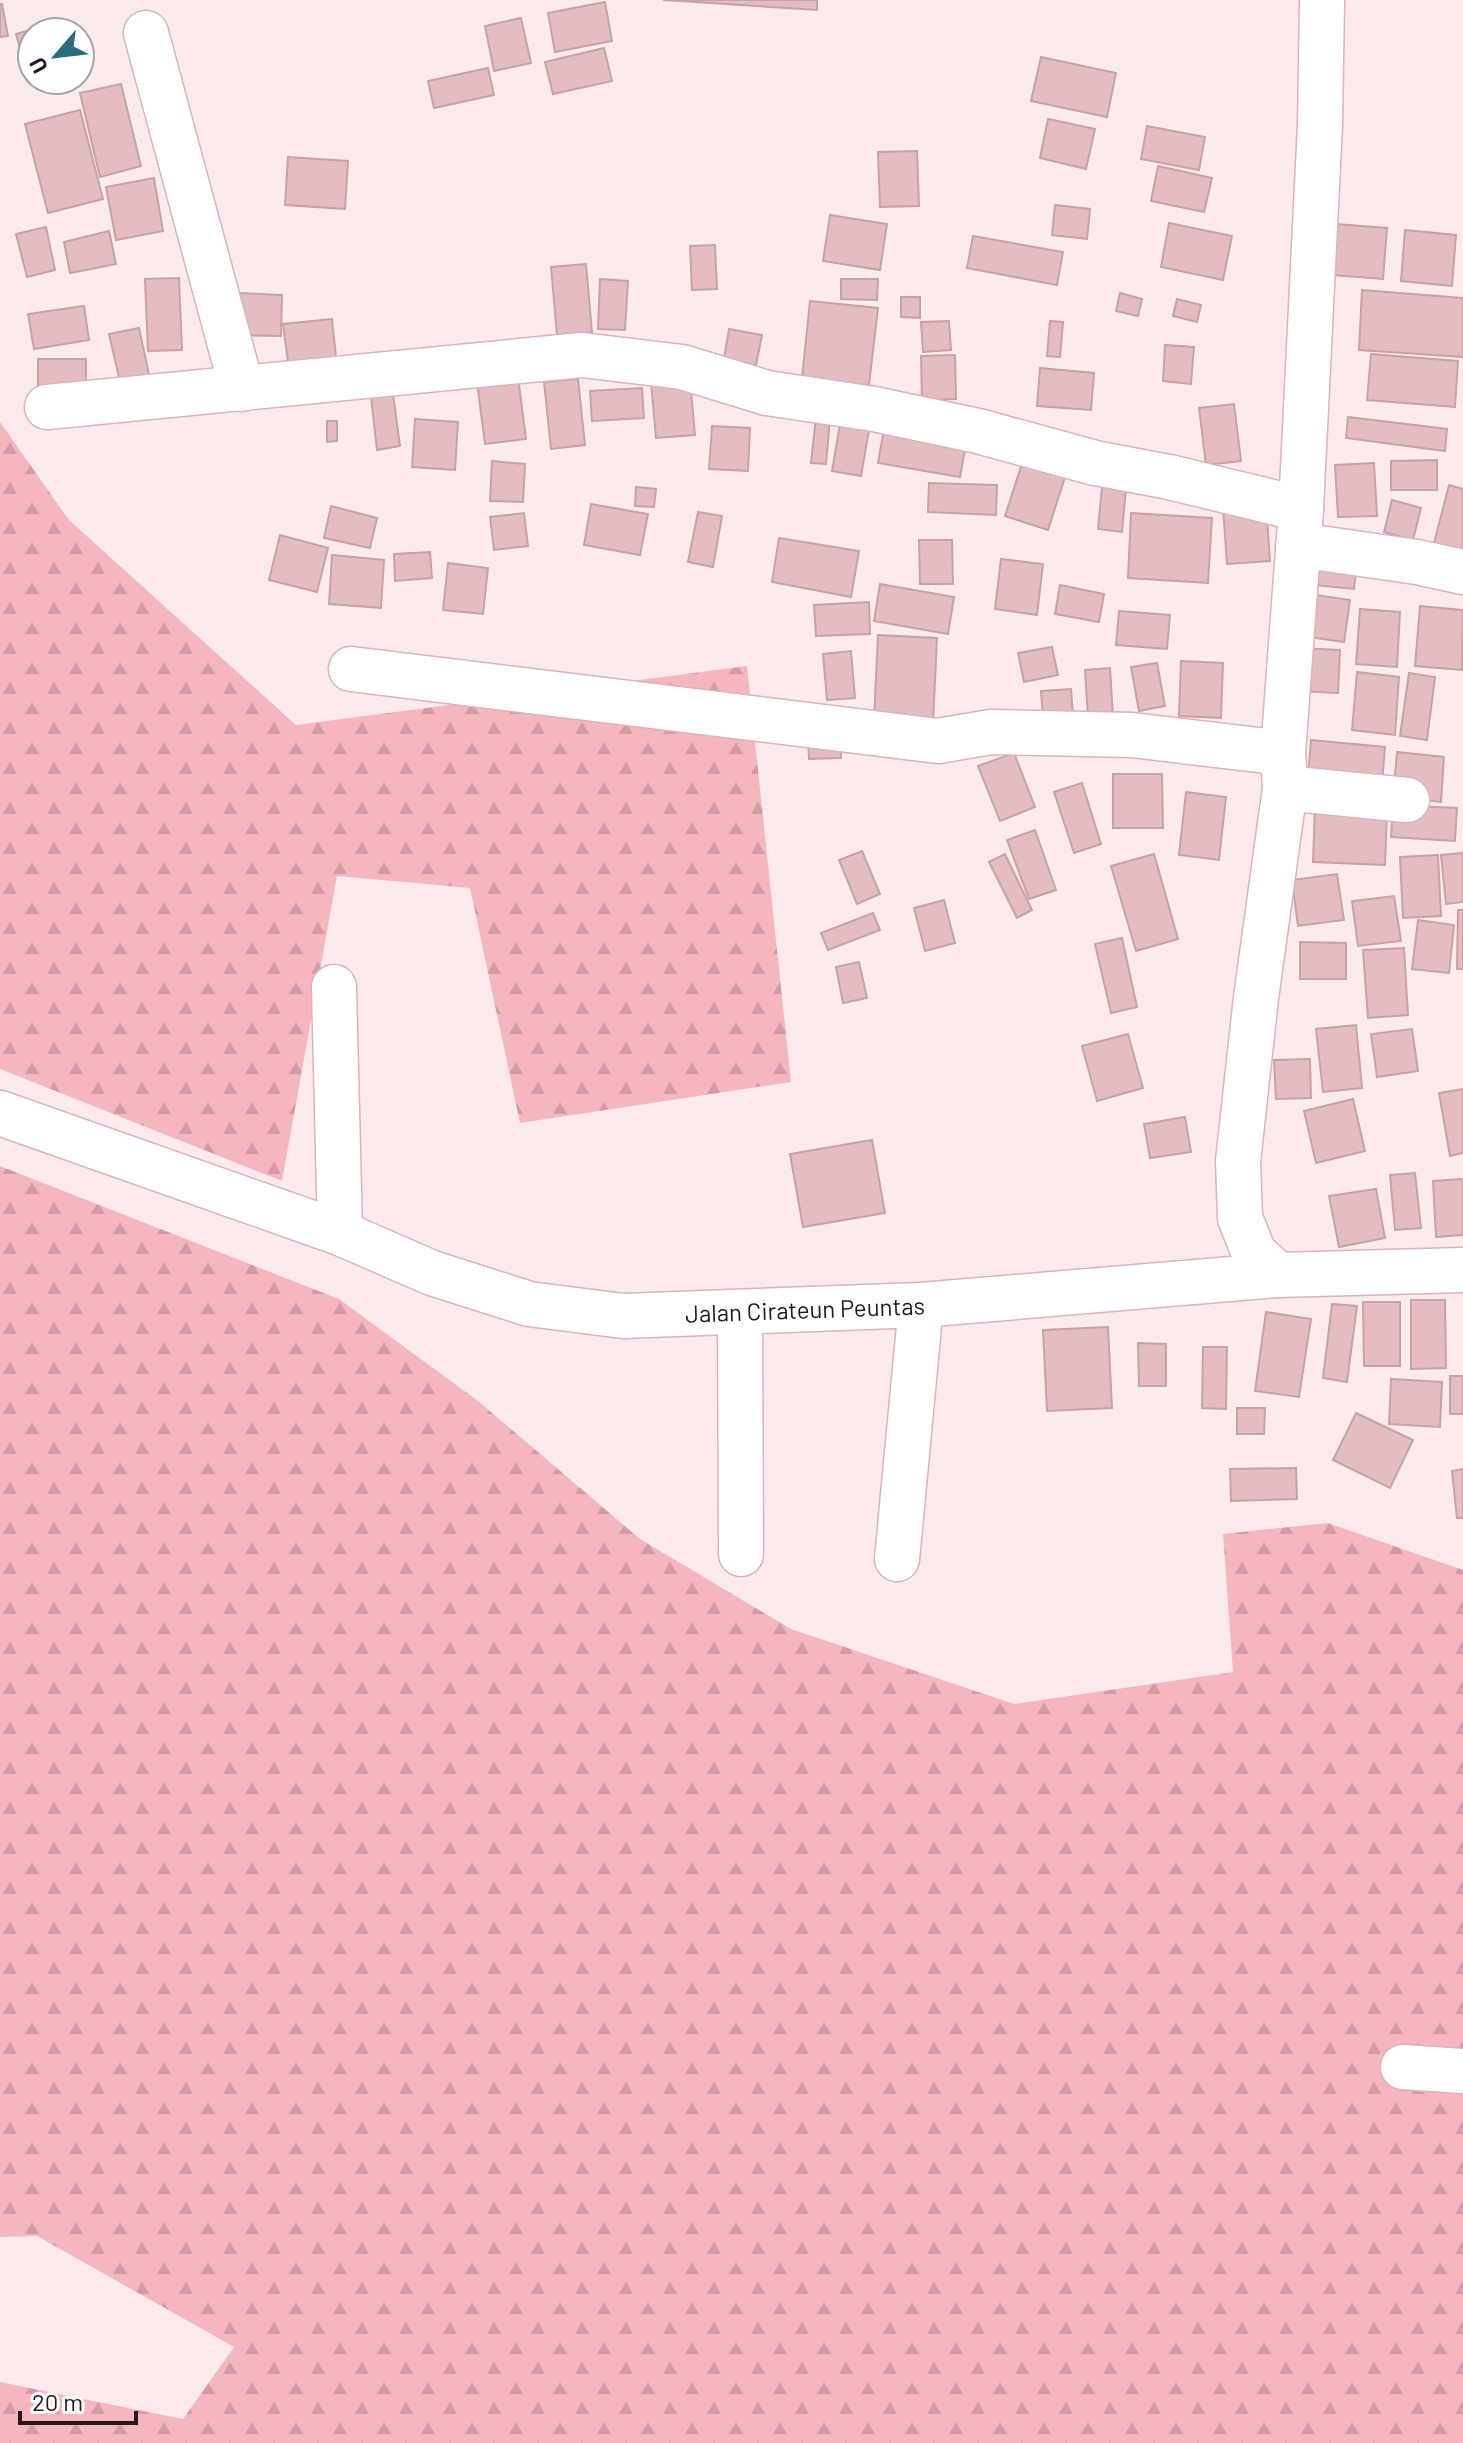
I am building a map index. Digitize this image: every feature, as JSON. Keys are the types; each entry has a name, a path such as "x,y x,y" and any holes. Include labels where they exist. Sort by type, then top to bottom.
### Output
{"street":[{"path":"1278,1275 1254,1253 1240,1218 1238,1161 1284,770 1320,125 1322,0"},
{"path":"146,33 242,389"},
{"path":"47,407 582,355 682,367 767,393 874,409 1032,444 1095,463 1169,477 1299,527 1417,562 1463,572"},
{"path":"351,669 938,741 991,732 1132,735 1407,800"},
{"path":"334,987 340,1233"},
{"name":"Jalan Cirateun Peuntas","path":"0,1113 340,1233 432,1273 529,1304 623,1316 921,1305 1278,1275 1463,1270"},
{"path":"897,1559 921,1305"},
{"path":"740,1313 741,1554"},
{"path":"1403,2067 1463,2071"}],"green space":[{"path":"0,422 69,520 296,725 747,666 791,1082 520,1123 470,888 337,876 282,1181 0,1069"},
{"path":"0,1166 339,1299 478,1401 640,1539 791,1629 1014,1704 1233,1672 1223,1534 1328,1523 1463,1570 1463,2443 0,2443 0,2382 183,2419 234,2347 37,2236 0,2237"}],"building":[{"path":"663,0 817,0 817,10"},
{"path":"605,2 612,41 555,52 548,13"},
{"path":"0,4 8,36 0,37"},
{"path":"521,18 531,63 494,71 485,26"},
{"path":"604,48 612,81 553,94 545,62"},
{"path":"1041,57 1116,73 1107,117 1031,101"},
{"path":"488,68 494,95 434,108 428,81"},
{"path":"121,84 141,166 100,177 81,96 96,96 96,89"},
{"path":"80,110 103,199 48,213 25,124"},
{"path":"1048,119 1095,129 1086,169 1040,158"},
{"path":"1147,126 1205,137 1199,170 1141,159"},
{"path":"917,151 919,206 880,207 878,152"},
{"path":"288,157 348,161 345,209 285,205"},
{"path":"1158,166 1212,178 1204,212 1151,201"},
{"path":"154,178 163,231 116,240 106,187"},
{"path":"1055,205 1090,209 1087,239 1052,235"},
{"path":"830,215 887,224 880,270 823,261"},
{"path":"1169,223 1232,236 1223,280 1161,267"},
{"path":"1336,224 1387,228 1383,279 1332,275"},
{"path":"46,227 55,270 27,277 16,234"},
{"path":"1405,230 1456,235 1452,286 1401,281"},
{"path":"109,231 116,264 70,273 64,242"},
{"path":"973,236 1063,252 1057,285 967,268"},
{"path":"715,245 717,289 692,290 690,246"},
{"path":"586,264 592,332 557,335 551,267"},
{"path":"179,278 182,350 148,351 145,279"},
{"path":"600,279 628,281 625,330 598,329"},
{"path":"841,279 878,279 877,300 841,299"},
{"path":"1362,290 1463,298 1463,357 1359,350"},
{"path":"238,293 282,295 281,336 237,335"},
{"path":"1120,293 1142,299 1138,316 1116,311"},
{"path":"901,297 920,297 920,318 901,317"},
{"path":"1177,299 1201,305 1197,322 1173,316"},
{"path":"810,301 878,308 869,385 802,378"},
{"path":"84,306 89,340 34,349 28,314"},
{"path":"332,319 336,357 288,362 283,324"},
{"path":"949,321 951,350 923,352 921,322"},
{"path":"1050,321 1063,322 1060,357 1047,356"},
{"path":"139,328 150,379 121,386 109,334"},
{"path":"729,329 762,335 756,365 724,359"},
{"path":"1165,345 1194,347 1191,384 1163,381"},
{"path":"1371,354 1458,361 1455,407 1367,400"},
{"path":"955,355 956,399 922,400 921,356"},
{"path":"38,359 86,359 86,389 38,389"},
{"path":"1040,368 1094,373 1091,410 1037,406"},
{"path":"518,377 526,439 485,444 477,382"},
{"path":"578,379 585,445 551,449 544,382"},
{"path":"690,379 695,435 656,438 651,382"},
{"path":"642,388 644,418 592,421 590,391"},
{"path":"393,394 400,446 377,450 371,397"},
{"path":"1234,404 1241,461 1206,465 1199,408"},
{"path":"816,417 830,419 826,464 811,463"},
{"path":"886,417 968,432 960,477 878,463"},
{"path":"1348,417 1447,429 1445,451 1346,438"},
{"path":"415,419 458,422 455,470 412,467"},
{"path":"327,421 337,421 337,441 327,442"},
{"path":"840,424 869,430 861,476 832,471"},
{"path":"712,426 750,428 748,471 709,469"},
{"path":"1025,454 1068,468 1048,530 1005,516"},
{"path":"1437,460 1437,490 1391,490 1391,461"},
{"path":"492,461 525,464 523,502 490,501"},
{"path":"1374,463 1377,516 1338,517 1335,465"},
{"path":"929,483 997,485 996,515 928,512"},
{"path":"1449,485 1463,489 1463,552 1434,543"},
{"path":"636,487 656,489 654,507 635,506"},
{"path":"1102,487 1126,489 1122,532 1098,529"},
{"path":"1392,500 1421,508 1413,540 1384,532"},
{"path":"591,504 648,514 640,555 584,545"},
{"path":"1266,504 1270,561 1227,564 1223,507"},
{"path":"331,506 377,518 370,548 324,538"},
{"path":"698,512 722,516 713,567 688,562"},
{"path":"524,513 528,546 494,550 490,517"},
{"path":"1131,513 1212,518 1208,583 1128,578"},
{"path":"280,535 328,548 317,592 269,580"},
{"path":"779,538 859,551 851,597 772,582"},
{"path":"919,540 952,540 953,584 920,584"},
{"path":"430,552 432,578 395,581 394,554"},
{"path":"332,555 384,560 381,608 329,604"},
{"path":"1308,555 1357,561 1354,589 1305,584"},
{"path":"1001,559 1043,564 1037,615 995,609"},
{"path":"448,563 488,568 483,614 443,610"},
{"path":"880,584 954,597 948,634 874,621"},
{"path":"1060,585 1104,594 1099,622 1055,614"},
{"path":"1309,594 1350,600 1344,642 1302,636"},
{"path":"869,602 870,634 816,636 814,605"},
{"path":"1420,606 1463,610 1462,670 1415,666"},
{"path":"1360,609 1400,612 1397,667 1356,664"},
{"path":"1119,611 1170,615 1167,649 1116,645"},
{"path":"878,635 937,638 933,723 874,720"},
{"path":"1052,647 1058,675 1024,682 1018,653"},
{"path":"1298,648 1340,650 1338,693 1296,691"},
{"path":"851,651 855,698 827,700 823,654"},
{"path":"1181,661 1223,663 1221,718 1179,716"},
{"path":"1157,663 1165,706 1139,711 1131,667"},
{"path":"1110,668 1113,717 1088,718 1085,670"},
{"path":"1357,672 1399,677 1395,735 1352,730"},
{"path":"1409,673 1435,677 1427,740 1400,736"},
{"path":"1071,689 1073,716 1043,719 1041,691"},
{"path":"808,736 840,736 841,758 809,759"},
{"path":"1311,740 1385,747 1381,795 1307,788"},
{"path":"1397,752 1444,757 1441,802 1393,797"},
{"path":"1014,753 1035,807 1000,821 978,766"},
{"path":"1113,774 1162,774 1163,828 1113,828"},
{"path":"1082,783 1101,844 1074,853 1054,792"},
{"path":"1186,792 1226,797 1219,860 1179,855"},
{"path":"1393,805 1457,808 1455,841 1391,837"},
{"path":"1315,807 1387,810 1385,865 1313,862"},
{"path":"1035,830 1056,890 1029,899 1007,840"},
{"path":"862,851 880,894 857,904 839,860"},
{"path":"1463,853 1463,902 1446,904 1441,855"},
{"path":"1005,854 1032,910 1017,918 989,862"},
{"path":"1154,854 1178,939 1136,951 1111,866"},
{"path":"1438,855 1441,916 1403,918 1400,857"},
{"path":"1337,874 1344,920 1298,926 1292,880"},
{"path":"1394,896 1401,941 1358,946 1352,901"},
{"path":"944,900 955,943 925,951 914,908"},
{"path":"1458,910 1463,910 1463,969 1457,969"},
{"path":"873,913 880,930 828,950 821,933"},
{"path":"1418,920 1454,925 1449,973 1412,969"},
{"path":"1122,938 1137,1007 1111,1013 1095,944"},
{"path":"1300,942 1346,943 1346,979 1300,979"},
{"path":"1404,948 1408,1015 1368,1018 1363,950"},
{"path":"859,962 867,998 843,1003 836,967"},
{"path":"1356,1025 1362,1088 1323,1092 1316,1029"},
{"path":"1412,1029 1418,1071 1377,1077 1371,1034"},
{"path":"1128,1034 1143,1088 1097,1101 1082,1046"},
{"path":"1310,1059 1311,1098 1276,1099 1274,1060"},
{"path":"1463,1089 1463,1153 1450,1156 1439,1093"},
{"path":"1353,1099 1365,1151 1316,1163 1304,1111"},
{"path":"1185,1117 1191,1152 1150,1158 1144,1124"},
{"path":"872,1140 885,1213 803,1227 790,1154"},
{"path":"1415,1173 1421,1228 1395,1230 1390,1175"},
{"path":"1463,1179 1463,1235 1436,1237 1433,1181"},
{"path":"1376,1189 1385,1238 1339,1247 1329,1196"},
{"path":"1411,1300 1445,1300 1446,1368 1411,1369"},
{"path":"1363,1302 1400,1302 1400,1366 1364,1366"},
{"path":"1332,1304 1357,1306 1347,1382 1323,1378"},
{"path":"1266,1312 1311,1319 1299,1397 1255,1391"},
{"path":"1108,1327 1112,1408 1047,1411 1043,1330"},
{"path":"1138,1343 1166,1344 1166,1386 1139,1386"},
{"path":"1203,1347 1227,1347 1226,1409 1202,1408"},
{"path":"1450,1376 1463,1376 1463,1414 1450,1414"},
{"path":"1391,1379 1442,1382 1440,1427 1389,1424"},
{"path":"1237,1408 1265,1408 1264,1434 1237,1434"},
{"path":"1356,1413 1413,1440 1390,1488 1333,1460"},
{"path":"1296,1468 1297,1499 1231,1501 1230,1469"},
{"path":"1463,1469 1463,1518 1457,1518 1452,1471"}]}
